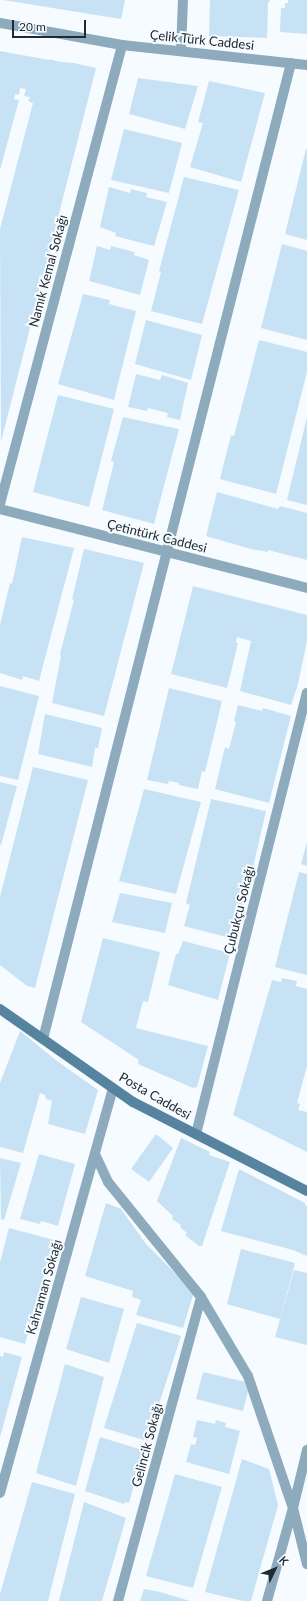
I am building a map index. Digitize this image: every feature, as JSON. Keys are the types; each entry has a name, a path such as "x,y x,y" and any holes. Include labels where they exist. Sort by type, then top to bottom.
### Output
{"main road":[{"name":"Posta Caddesi","path":"0,1009 133,1102 307,1191"}],"street":[{"path":"182,51 183,0"},
{"name":"Çelik Türk Caddesi","path":"0,23 122,45 307,65"},
{"name":"Namık Kemal Sokağı","path":"0,504 122,45"},
{"path":"43,1039 291,63"},
{"name":"Çetintürk Caddesi","path":"0,509 307,588"},
{"name":"Çubukçu Sokağı","path":"196,1134 307,693"},
{"name":"Kahraman Sokağı","path":"0,1493 113,1088"},
{"path":"95,1154 108,1182 201,1296 248,1376 293,1508 307,1564"},
{"name":"Gelincik Sokağı","path":"118,1601 201,1296"},
{"path":"267,1601 293,1508 307,1450"}],"building":[{"path":"3,0 125,0 121,19"},
{"path":"210,0 270,0 268,3 267,38 209,36"},
{"path":"288,0 307,0 307,34 280,32 281,8 285,8 285,3 288,3"},
{"path":"0,51 96,68 1,442 0,229 33,103 28,101 30,97 24,96 26,89 20,88 19,95 15,94 14,99 19,100 0,170"},
{"path":"138,78 198,86 185,129 129,114"},
{"path":"209,81 265,93 241,182 190,167 203,123 198,122"},
{"path":"124,129 182,143 169,193 111,180"},
{"path":"307,149 307,240 285,234"},
{"path":"184,177 239,190 202,324 151,311 161,272 159,271"},
{"path":"109,187 130,193 131,189 147,193 146,197 167,202 154,246 115,236 116,233 100,227"},
{"path":"282,244 307,251 307,340 261,328"},
{"path":"97,246 110,250 111,246 135,252 134,255 149,260 140,295 89,281"},
{"path":"83,294 110,300 109,304 136,311 114,400 58,384"},
{"path":"146,320 202,335 191,380 135,364"},
{"path":"259,340 307,352 307,372 276,494 220,479 231,435 234,436"},
{"path":"136,374 160,380 162,375 188,383 180,420 167,417 168,413 148,408 147,411 128,407"},
{"path":"58,395 114,409 89,507 33,492"},
{"path":"123,417 179,429 154,524 102,510 114,462 111,461"},
{"path":"307,417 307,505 287,500"},
{"path":"217,492 278,509 280,506 307,513 307,560 268,550 268,552 251,549 206,536"},
{"path":"22,537 74,548 39,681 23,676 22,680 0,673 0,625 10,583 12,584"},
{"path":"84,549 144,563 104,716 52,703 61,656 60,654 74,600 72,599"},
{"path":"193,586 307,615 307,641 298,684 291,705 240,691 251,641 237,637 236,643 238,643 227,688 171,674"},
{"path":"0,686 39,696 18,780 0,776"},
{"path":"169,688 222,701 205,772 202,771 198,789 169,781 168,784 147,780"},
{"path":"238,705 262,711 263,708 291,716 269,803 215,789 225,747 229,749 236,722 234,721"},
{"path":"45,714 102,728 98,748 95,748 92,767 38,754"},
{"path":"33,767 88,780 35,988 27,986 0,965 0,897"},
{"path":"0,782 17,786 1,845 0,845"},
{"path":"144,789 201,802 176,894 119,881"},
{"path":"211,799 266,811 246,898 244,898 234,939 184,926 190,905 186,903"},
{"path":"307,842 307,866 301,864"},
{"path":"299,872 307,874 307,975 275,967"},
{"path":"120,893 172,903 165,933 112,922"},
{"path":"103,938 160,952 148,1002 143,1001 136,1028 208,1046 197,1087 193,1088 138,1064 139,1060 81,1022"},
{"path":"183,941 230,953 218,1000 168,985 176,954 178,954"},
{"path":"282,978 297,981 296,986 307,989 307,1066 297,1103 300,1104 298,1110 307,1112 307,1152 233,1115 272,980 281,982"},
{"path":"20,1031 57,1061 98,1090 85,1134 48,1124 52,1101 46,1099 45,1095 40,1093 23,1153 0,1147 0,1083"},
{"path":"156,1134 173,1148 149,1182 131,1169"},
{"path":"181,1138 210,1152 209,1155 230,1162 202,1246 199,1246 185,1235 187,1233 180,1227 181,1225 172,1219 173,1216 157,1201"},
{"path":"39,1154 75,1164 58,1226 41,1221 40,1224 20,1219"},
{"path":"0,1158 21,1163 4,1220 1,1219 1,1223"},
{"path":"239,1169 305,1203 307,1206 307,1256 293,1250 221,1231"},
{"path":"106,1203 121,1209 146,1244 194,1292 183,1328 136,1315 141,1300 132,1297 133,1291 85,1276"},
{"path":"9,1228 54,1240 25,1344 0,1337 0,1262"},
{"path":"241,1249 295,1263 280,1319 227,1304"},
{"path":"294,1270 307,1273 307,1345 275,1337"},
{"path":"81,1297 124,1309 109,1363 66,1349"},
{"path":"137,1323 181,1336 147,1441 104,1428"},
{"path":"4,1352 22,1357 0,1437 0,1356 3,1357"},
{"path":"65,1364 104,1377 76,1486 36,1473"},
{"path":"203,1372 250,1383 243,1411 196,1399"},
{"path":"197,1420 215,1424 216,1420 226,1423 225,1427 240,1431 229,1474 186,1462 191,1444 195,1445 197,1438 193,1437"},
{"path":"100,1437 139,1449 139,1451 143,1452 129,1503 125,1502 124,1504 85,1491"},
{"path":"242,1459 269,1469 278,1505 251,1601 243,1601 205,1592"},
{"path":"175,1474 222,1487 193,1588 146,1576"},
{"path":"32,1482 75,1494 48,1601 0,1601 0,1594"},
{"path":"84,1502 126,1518 102,1601 59,1601"},
{"path":"144,1589 160,1592 190,1601 140,1601"}]}
